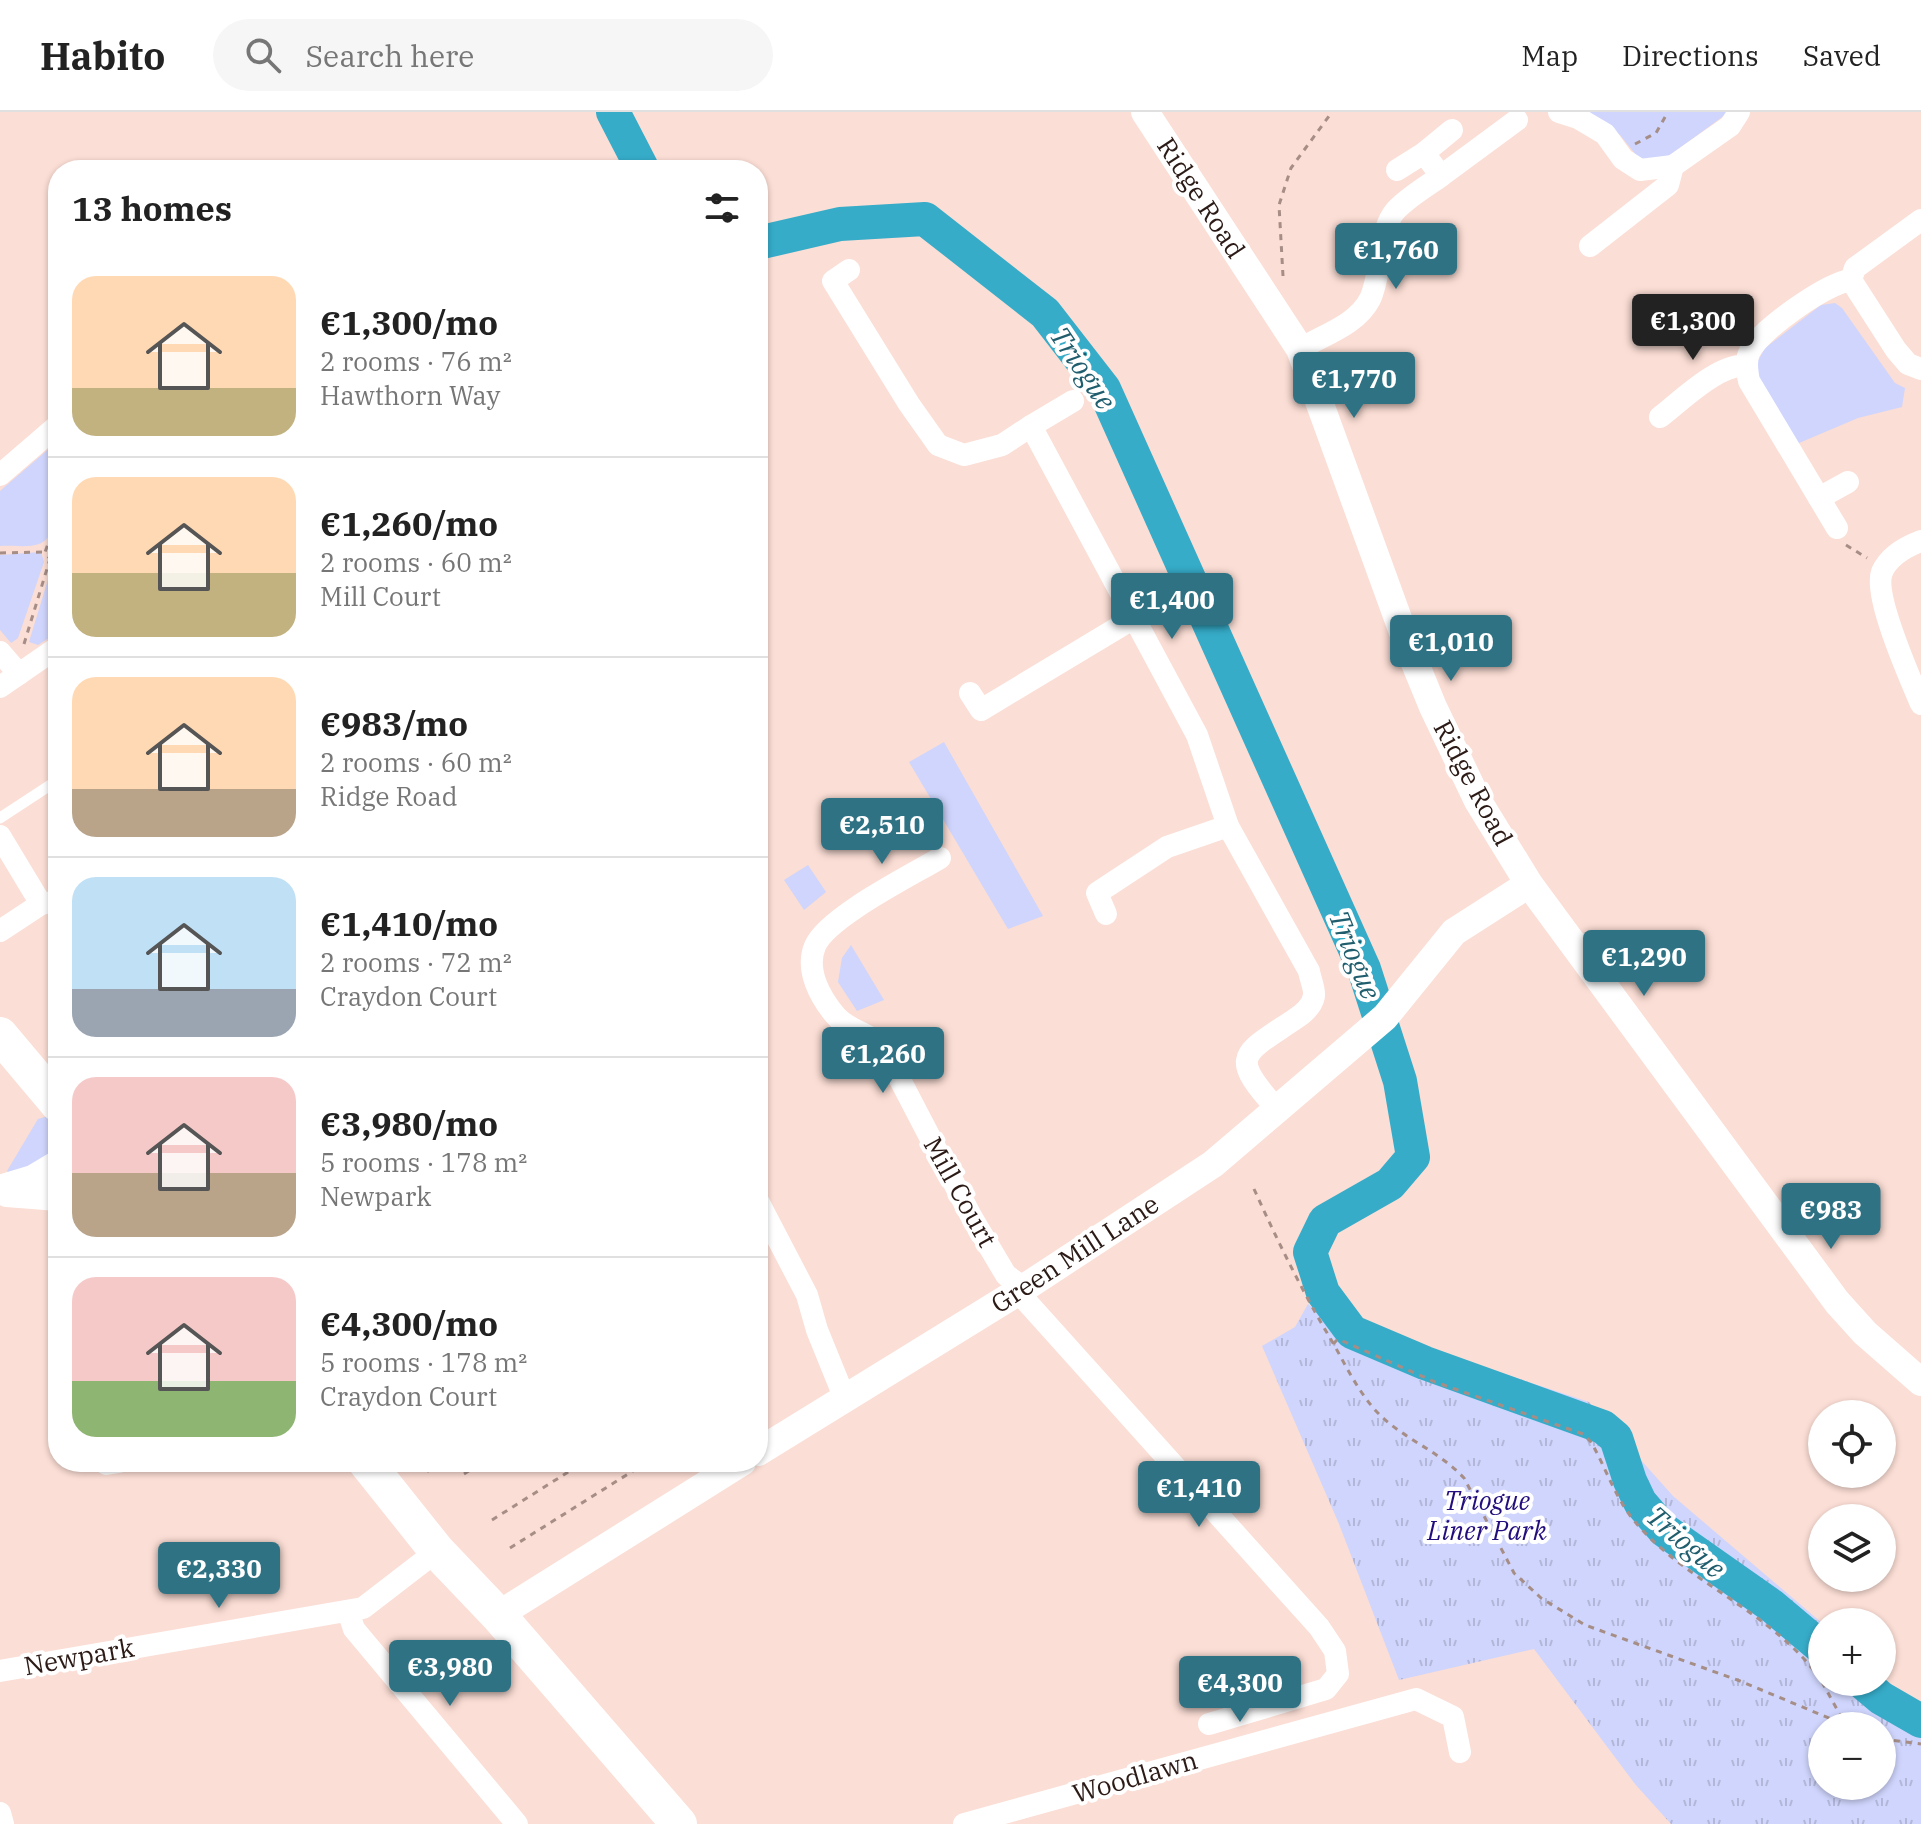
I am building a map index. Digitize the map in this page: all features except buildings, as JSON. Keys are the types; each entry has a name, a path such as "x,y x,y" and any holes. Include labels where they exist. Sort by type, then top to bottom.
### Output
{"main road":[{"path":"0,1035 48,1092"},
{"path":"374,1472 437,1551 498,1615 679,1824"}],"street":[{"name":"Ridge Road","path":"1145,112 1300,349 1380,574 1433,707 1478,801 1529,884 1837,1302 1865,1333 1921,1382"},
{"path":"1559,112 1605,134 1623,159 1640,170 1673,166 1730,126 1739,112"},
{"path":"1300,349 1346,325 1369,301 1387,227 1396,210 1522,115"},
{"path":"1397,170 1424,153 1453,119"},
{"path":"1424,153 1441,176"},
{"path":"1590,246 1668,185 1673,166"},
{"path":"1851,280 1855,268 1921,220"},
{"path":"849,270 833,281 938,445 964,455 1002,445 1073,401"},
{"path":"1837,528 1749,381 1746,366 1750,351 1762,336 1823,290 1851,280"},
{"path":"1851,280 1896,350 1908,364 1921,369"},
{"path":"1660,417 1709,379 1736,365 1746,366"},
{"path":"1031,426 1197,735 1228,826 1309,971 1314,996 1306,1012 1250,1049 1245,1062 1249,1074 1277,1109"},
{"path":"0,475 48,434"},
{"path":"1819,498 1848,482"},
{"path":"1921,541 1892,557 1882,573 1880,593 1921,704"},
{"path":"970,693 981,710 1134,618"},
{"path":"0,652 19,674"},
{"path":"0,687 48,654"},
{"path":"1106,914 1097,893 1167,847 1228,826"},
{"path":"0,836 48,899"},
{"name":"Mill Court","path":"940,858 834,924 815,946 814,977 825,1001 840,1021 854,1031 872,1037 891,1058 971,1216 1006,1275 1319,1627 1335,1651 1338,1674 1326,1689 1209,1724"},
{"name":"Green Mill Lane","path":"768,1446 1021,1290 1185,1184 1240,1142 1397,1004 1416,976 1454,932 1529,884"},
{"path":"0,931 48,903"},
{"path":"0,1191 48,1170"},
{"path":"0,1191 48,1196"},
{"path":"768,1220 807,1295 817,1330 845,1399"},
{"path":"498,1615 726,1472"},
{"name":"Newpark","path":"0,1671 363,1608 437,1551"},
{"path":"348,1611 354,1629 517,1824"},
{"name":"Woodlawn","path":"964,1824 1416,1699 1453,1717 1460,1752"},
{"path":"0,1813 3,1824"}],"lane":[{"path":"0,818 48,787"}],"path":[{"path":"1273,308 1284,296 1279,205 1291,168 1332,112"},
{"path":"1612,144 1636,144 1656,133 1668,112"},
{"path":"1837,528 1846,545 1885,567"},
{"path":"45,552 48,544"},
{"path":"0,553 45,552"},
{"path":"45,552 48,556"},
{"path":"19,674 24,645 48,566"},
{"path":"1254,1189 1293,1273 1350,1375 1376,1411 1431,1449 1464,1478 1514,1573 1541,1598 1585,1625 1740,1681 1815,1712"},
{"path":"1333,1344 1338,1339 1435,1382 1583,1434 1591,1442 1637,1524 1685,1567 1798,1651 1808,1664"},
{"path":"492,1520 568,1472"},
{"path":"510,1548 631,1472"},
{"path":"1896,1741 1921,1744"}],"green space":[{"path":"1589,112 1729,112 1666,158 1649,162 1637,156 1620,135"},
{"path":"1835,303 1842,308 1895,383 1905,388 1902,407 1858,418 1792,446 1754,368 1765,348 1821,305"},
{"path":"48,450 48,538 35,545 0,546 0,491"},
{"path":"41,552 44,562 18,638 11,643 0,630 0,555"},
{"path":"48,579 48,638 38,645 29,642"},
{"path":"944,742 1043,916 1008,929 909,762"},
{"path":"808,865 826,892 804,910 784,880"},
{"path":"851,945 884,1000 857,1011 838,982 842,958"},
{"path":"48,1116 48,1155 11,1175 7,1171 38,1119"},
{"name":"Triogue Liner Park","path":"1308,1304 1328,1321 1357,1325 1589,1402 1673,1496 1808,1611 1808,1696 1896,1696 1896,1688 1921,1708 1921,1824 1671,1824 1635,1784 1534,1649 1399,1680 1339,1524 1262,1346 1295,1327"}],"waterway":[{"name":"Triogue","path":"613,112 638,160"},
{"name":"Triogue","path":"768,241 840,224 925,219 1045,313 1104,389 1364,969 1400,1081 1413,1157 1390,1184 1325,1221 1310,1252 1323,1293 1352,1332 1425,1363 1603,1427 1616,1438 1640,1502 1664,1530 1772,1606 1808,1636"},
{"name":"Triogue","path":"1879,1696 1921,1721"}]}
